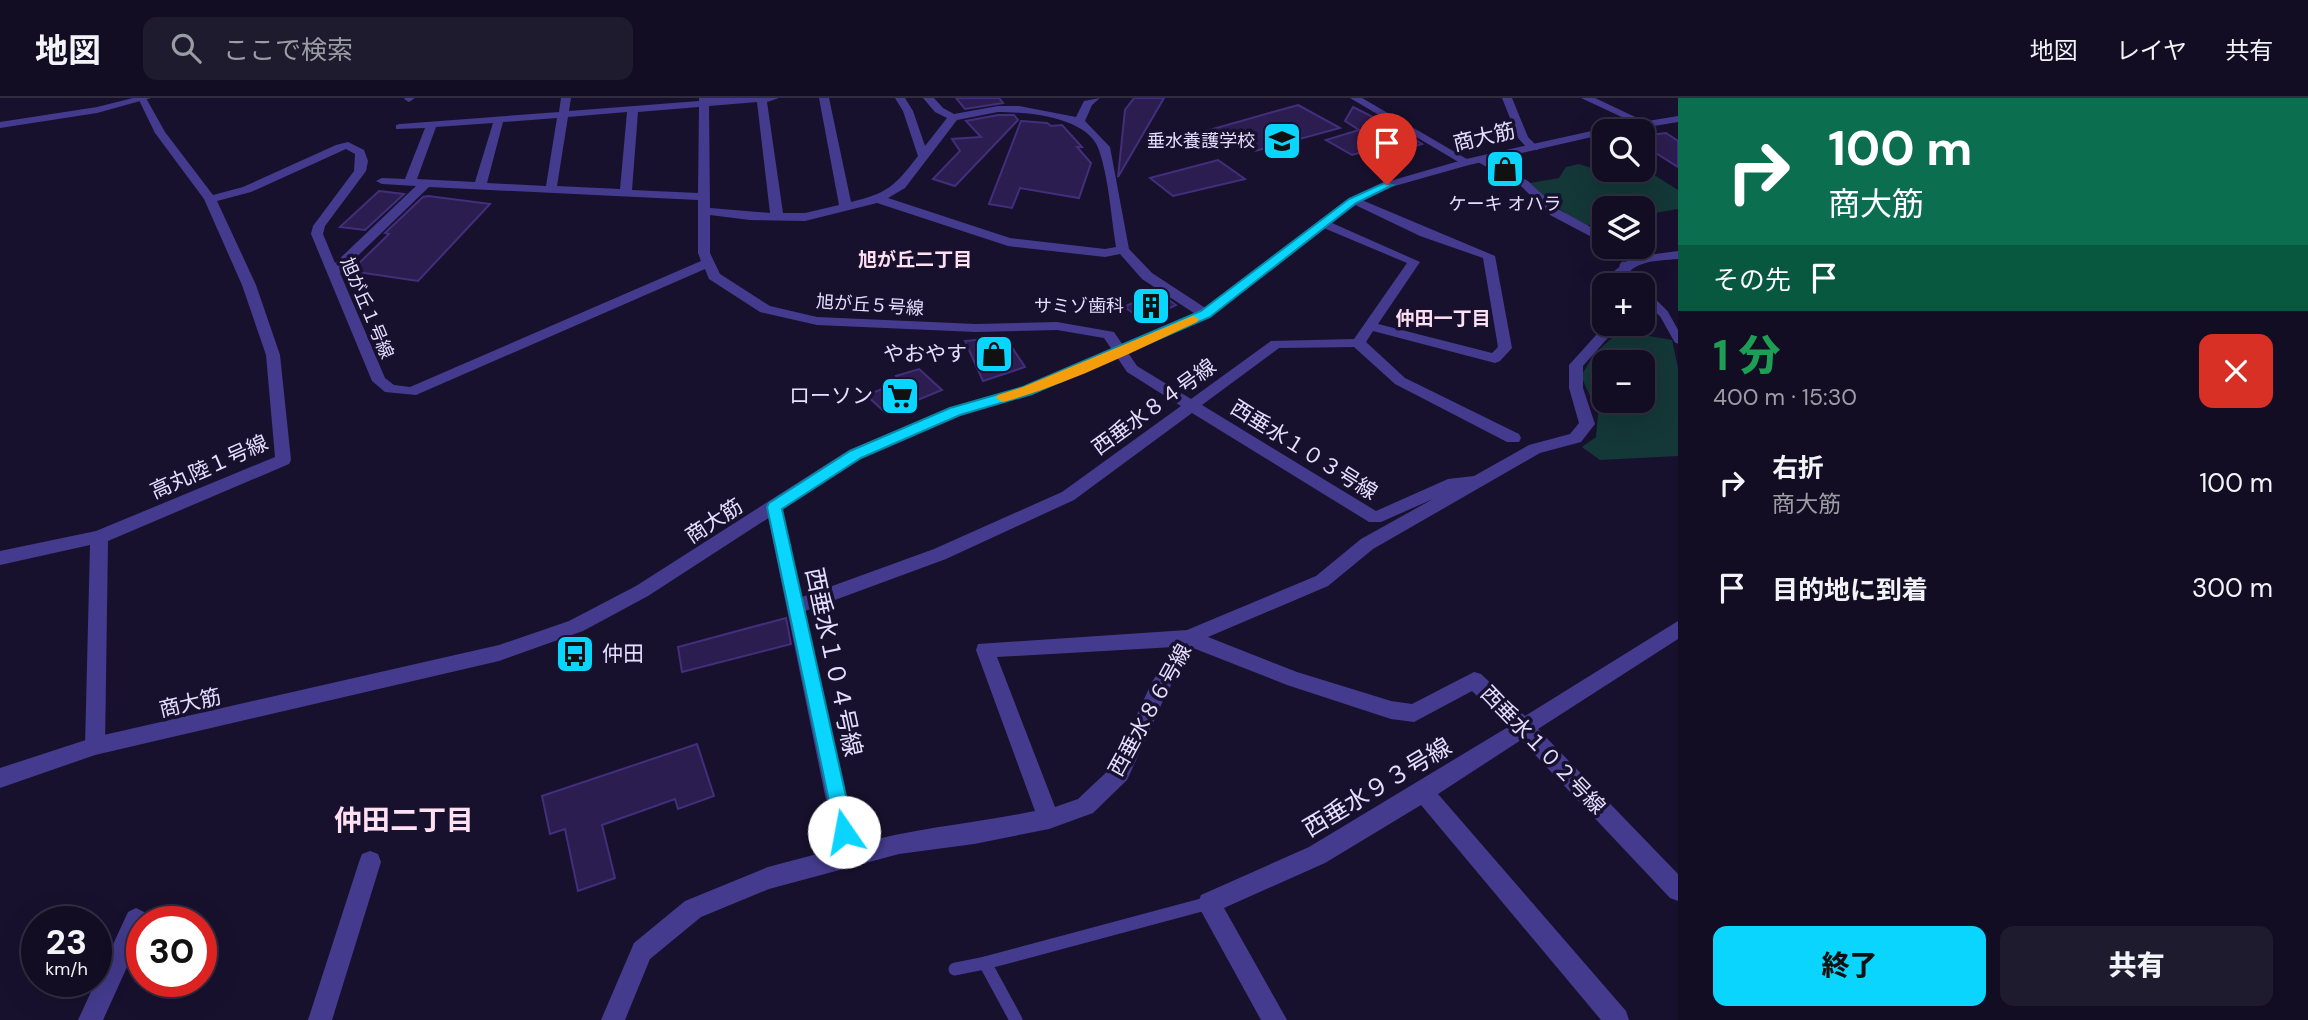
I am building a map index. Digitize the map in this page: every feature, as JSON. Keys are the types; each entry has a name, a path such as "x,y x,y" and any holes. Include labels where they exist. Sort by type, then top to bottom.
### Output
{"street":[{"path":"551,189 566,98"},
{"path":"400,127 704,101 774,98"},
{"path":"824,98 846,209"},
{"path":"900,98 908,111 924,158"},
{"path":"928,98 939,110 953,117 998,109 1019,109 1079,121 1104,147 1123,250 1147,276 1205,314"},
{"path":"1079,121 1088,103 1095,98"},
{"path":"1355,98 1473,161 1524,183 1554,212 1592,233"},
{"path":"1507,98 1523,138 1532,148"},
{"path":"1586,98 1634,119"},
{"path":"0,125 97,110 144,99"},
{"name":"高丸陸１号線","path":"99,537 284,460 273,355 249,285 210,199 160,133 144,99"},
{"path":"762,99 777,217"},
{"path":"704,101 704,253 708,263"},
{"path":"626,193 633,109"},
{"path":"382,181 626,193 777,217 805,217 878,199 901,186 953,117"},
{"path":"480,186 499,119"},
{"name":"商大筋","path":"1655,122 1678,119"},
{"path":"410,182 432,124"},
{"name":"商大筋","path":"0,778 95,746 499,653 564,631 642,592 855,454 955,412 1027,390 1122,352 1205,314 1353,201 1387,185 1473,161 1592,134"},
{"name":"旭が丘１号線","path":"210,199 247,190 328,151 348,145 360,152 360,171 319,226 317,234 379,381 390,389 411,392 708,263"},
{"path":"333,272 426,183"},
{"path":"878,199 1008,242 1105,253 1123,250"},
{"path":"1353,201 1424,233 1489,256 1505,348 1494,358 1371,326"},
{"path":"1323,223 1414,262 1358,343 1400,381 1513,438"},
{"path":"1623,273 1630,263 1678,255"},
{"path":"1626,259 1630,263"},
{"name":"旭が丘５号線","path":"708,263 714,276 765,309 817,321 865,326 1057,326 1109,335 1122,352"},
{"name":"西垂水８６号線","path":"849,857 899,843 974,834 1049,819 1085,806 1120,773 1159,688 1189,638 1221,622 1259,609 1322,581 1367,544 1535,449 1575,438 1587,424 1576,388 1576,365 1602,336"},
{"name":"西垂水８４号線","path":"796,607 940,554 1068,496 1276,344 1358,343"},
{"name":"西垂水１０３号線","path":"1122,352 1132,369 1375,518 1454,483 1479,482"},
{"name":"西垂水１０４号線","path":"774,507 849,857"},
{"path":"0,558 99,537 95,746"},
{"name":"西垂水９３号線","path":"1209,903 1317,855 1524,729 1678,629"},
{"path":"1049,819 985,650 1189,638"},
{"name":"西垂水１０２号線","path":"1189,638 1294,679 1391,710 1415,713 1474,680 1678,890"},
{"path":"1423,792 1617,1020"},
{"path":"613,1020 642,951 693,909 768,878 849,857"},
{"path":"320,1020 370,863"},
{"path":"1209,903 1275,1020"},
{"path":"90,1020 126,942"}],"lane":[{"path":"1630,263 1630,273"},
{"path":"1655,303 1674,327 1678,339"},
{"path":"955,969 1209,903"},
{"path":"985,963 1016,1020"}],"green space":[{"path":"1579,164 1592,168 1592,182 1655,182 1655,176 1678,190 1678,209 1655,213 1655,196 1592,196 1592,224 1584,226 1551,203 1530,183 1559,178 1566,167"},
{"path":"1614,336 1649,336 1672,340 1678,368 1678,456 1600,460 1582,447 1596,437 1598,414 1655,413 1655,350 1599,350"},
{"path":"1592,357 1592,401 1581,376"}],"building":[{"path":"956,98 999,98 1003,103 965,109"},
{"path":"1134,98 1164,98 1118,177 1125,110"},
{"path":"1298,105 1340,128 1255,151 1254,143 1182,145 1181,138"},
{"path":"1353,107 1422,144 1398,152 1386,145 1352,155 1326,140 1359,130 1345,121"},
{"path":"1014,115 1018,120 955,186 933,179 960,151 952,139 981,137 966,121"},
{"path":"1021,121 1062,125 1082,147 1077,147 1091,163 1079,198 1020,188 1012,208 989,204"},
{"path":"1666,133 1678,141 1678,167 1655,153 1655,134"},
{"path":"1218,160 1245,179 1173,196 1150,178"},
{"path":"379,191 404,194 365,230 340,227"},
{"path":"423,197 490,204 418,281 351,271 389,234 385,233"},
{"name":"サミゾ歯科","path":"1157,292 1176,305 1144,320 1124,307"},
{"name":"やおやす","path":"1005,337 1025,367 983,381 965,341"},
{"path":"919,369 942,390 886,413 866,395 899,383 896,376"},
{"path":"786,618 791,644 682,672 678,647"},
{"path":"697,744 714,796 678,809 675,799 602,825 615,878 578,891 565,829 550,834 542,796"}],"slow traffic":[{"path":"1003,398 1122,352 1193,319"}],"place":[{"name":"垂水養護学校","path":"1282,141"},
{"name":"ケーキ オハラ","path":"1505,169"},
{"name":"サミゾ歯科","path":"1151,306"},
{"name":"やおやす","path":"994,354"},
{"name":"ローソン","path":"900,396"},
{"name":"仲田","path":"575,654"}],"district":[{"name":"旭が丘二丁目","path":"915,259"},
{"name":"仲田一丁目","path":"1443,318"},
{"name":"仲田二丁目","path":"404,820"}],"route":[{"path":"844,832 774,507 855,454 955,412 1027,390 1122,352 1205,314 1353,201 1387,185"}]}
